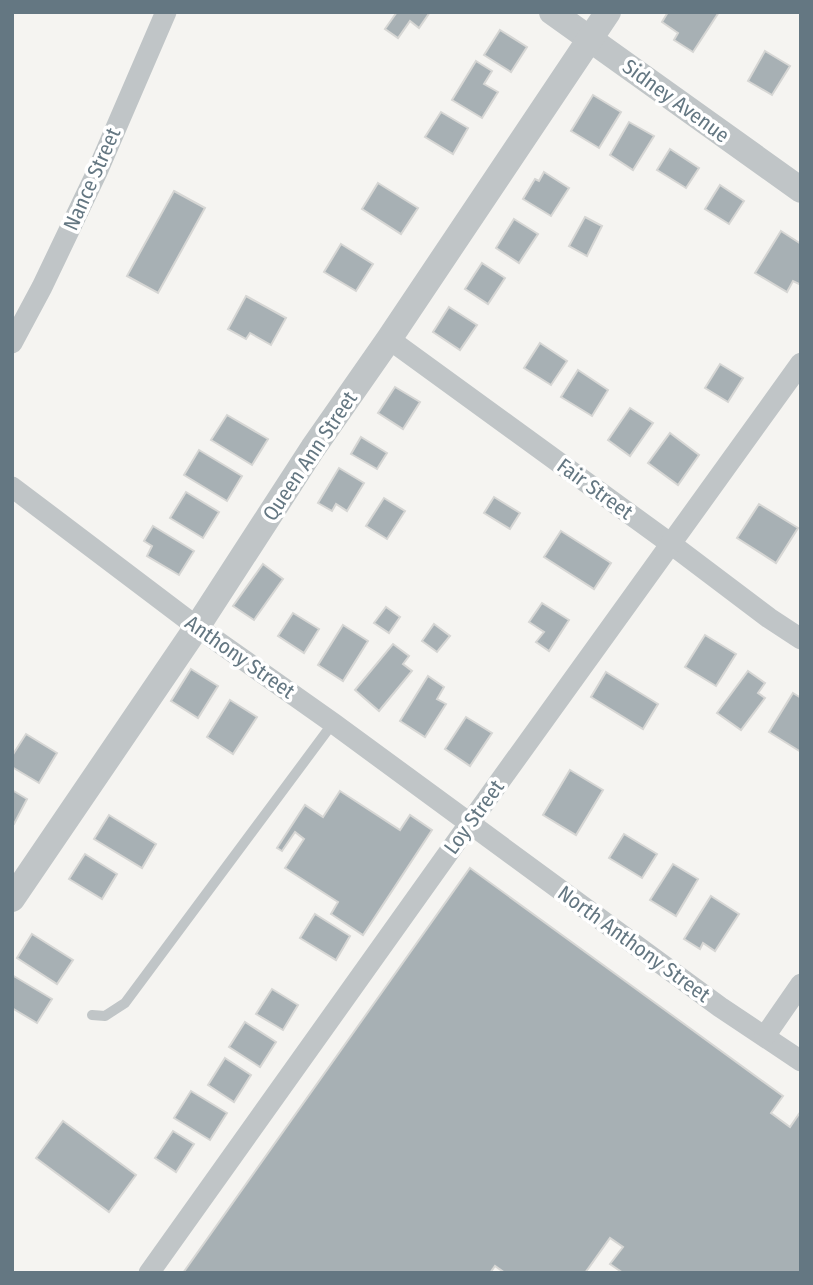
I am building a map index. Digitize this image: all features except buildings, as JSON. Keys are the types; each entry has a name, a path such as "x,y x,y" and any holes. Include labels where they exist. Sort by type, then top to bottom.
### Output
{"street":[{"name":"Nance Street","path":"12,343 97,172 166,12"},
{"name":"Sidney Avenue","path":"552,12 801,190"},
{"name":"Queen Ann Street","path":"12,899 608,12"},
{"name":"Fair Street","path":"389,339 801,639"},
{"name":"Loy Street","path":"149,1273 801,363"},
{"name":"Anthony Street","path":"12,487 197,627 469,824"},
{"name":"North Anthony Street","path":"469,824 720,1007 801,1061"},
{"path":"765,1036 801,984"}],"lane":[{"path":"92,1015 104,1016 125,1003 333,723"}]}
